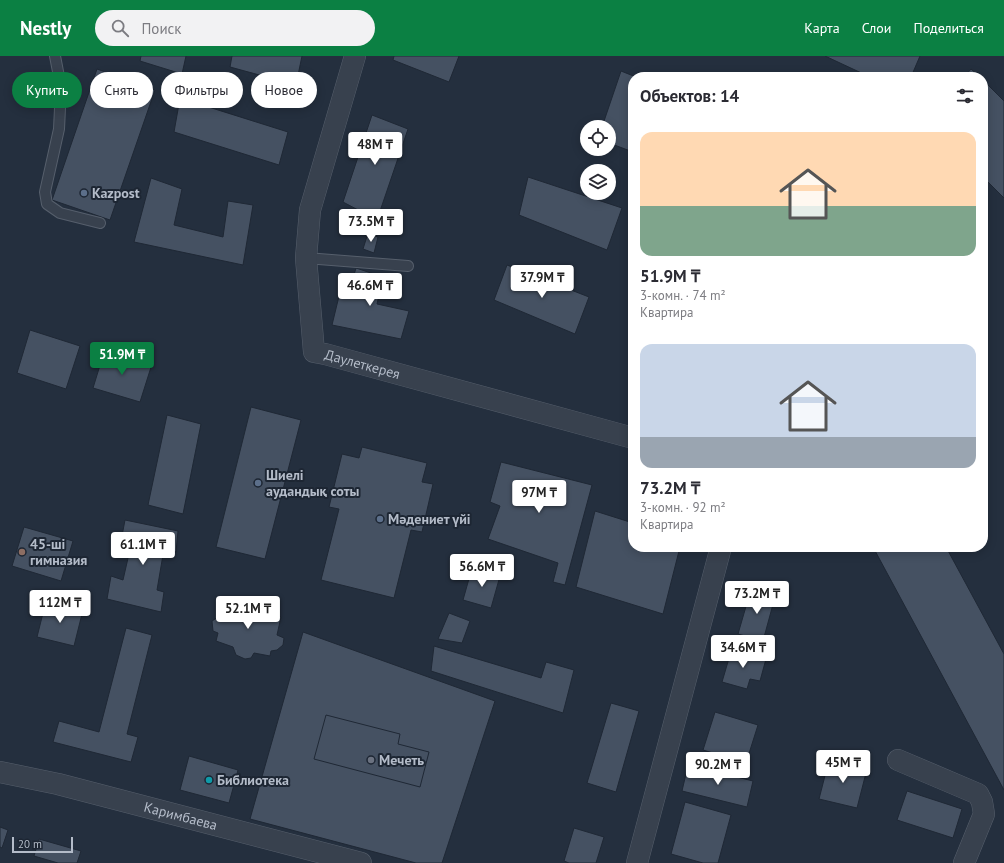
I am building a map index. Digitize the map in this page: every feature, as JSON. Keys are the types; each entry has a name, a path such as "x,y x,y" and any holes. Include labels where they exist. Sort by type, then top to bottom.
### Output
{"street":[{"name":"Даулеткерея","path":"355,56 310,210 306,258 314,352 628,437"},
{"path":"637,863 720,552"},
{"path":"898,760 978,794 982,802 984,814 964,863"},
{"name":"Каримбаева","path":"0,772 58,784 352,862"}],"lane":[{"path":"55,56 61,87 59,129 45,192 47,204 60,213 100,223"},
{"path":"306,258 408,266"}],"building":[{"path":"141,56 186,56 182,72 176,72 140,61"},
{"path":"232,56 302,56 299,72 251,73 230,67"},
{"path":"394,56 459,56 449,82 393,60"},
{"path":"825,56 920,56 913,72 859,72"},
{"path":"97,69 105,72 96,72"},
{"path":"621,71 628,74 628,150 616,146 616,120 604,120"},
{"path":"988,85 1004,101 1004,198 988,182"},
{"path":"90,89 90,108 149,108 110,220 52,200"},
{"path":"178,108 212,108 288,132 279,165 174,132"},
{"path":"372,115 408,129 377,220 343,202"},
{"path":"528,177 580,194 580,200 598,200 622,208 607,250 519,215"},
{"path":"151,178 182,189 174,225 223,237 228,201 253,205 243,265 134,242"},
{"path":"368,233 378,237 374,253 363,249"},
{"path":"507,265 589,297 575,334 494,300"},
{"path":"356,268 395,281 391,298 379,295 377,304 409,311 401,339 332,325 340,292 357,294 360,288 351,285"},
{"path":"30,330 80,346 66,389 17,373"},
{"path":"105,349 152,364 140,402 93,388"},
{"name":"Шиелі аудандық соты","path":"251,407 301,420 265,559 216,547"},
{"path":"167,415 201,424 183,514 148,505"},
{"name":"Мәдениет үйі","path":"362,447 427,463 422,482 433,484 422,532 411,530 394,598 321,580 339,509 329,507 342,454 359,458"},
{"path":"501,462 592,485 565,585 553,582 558,563 488,539 500,506 490,502"},
{"path":"595,511 628,521 628,552 679,552 663,614 576,587"},
{"path":"125,520 178,531 176,552 164,549 157,590 164,592 161,612 107,599 111,576 123,580 131,545 121,541"},
{"path":"24,527 73,541 61,581 12,566"},
{"path":"876,552 949,552 1004,654 1004,790"},
{"path":"472,568 500,576 491,608 463,600"},
{"path":"751,589 775,597 763,641 738,634"},
{"path":"46,601 83,610 74,646 37,637"},
{"path":"222,601 281,617 277,635 284,638 283,645 277,650 271,651 270,656 254,653 251,658 245,659 236,655 233,647 216,641 218,633 213,631 212,621 218,617"},
{"path":"449,613 470,621 462,643 438,639"},
{"path":"126,628 152,635 127,734 138,737 131,762 53,742 59,721 99,732"},
{"name":"Мечеть","path":"303,632 495,701 442,863 416,863 250,819"},
{"path":"434,646 541,678 546,662 574,670 563,713 431,671"},
{"path":"732,648 766,659 760,681 750,679 747,689 722,682"},
{"path":"611,703 639,711 616,792 587,783"},
{"path":"715,712 758,725 746,763 703,750"},
{"path":"326,715 400,734 398,744 429,752 420,787 314,759"},
{"name":"Библиотека","path":"189,756 238,770 229,803 180,790"},
{"path":"829,760 867,769 857,808 819,799"},
{"path":"688,765 753,781 747,807 682,791"},
{"path":"907,791 962,809 953,838 897,820"},
{"path":"685,802 731,815 718,863 703,863 671,854"},
{"path":"0,827 8,830 2,848 0,847"},
{"path":"574,828 604,837 596,863 569,863 564,861"},
{"path":"39,839 81,851 77,863 58,863 34,856"}],"place":[{"name":"Kazpost","path":"84,193"},
{"name":"Шиелі аудандық соты","path":"258,483"},
{"name":"Мәдениет үйі","path":"380,519"},
{"name":"45-ші гимназия","path":"22,552"},
{"name":"Мечеть","path":"371,760"},
{"name":"Библиотека","path":"209,780"}]}
